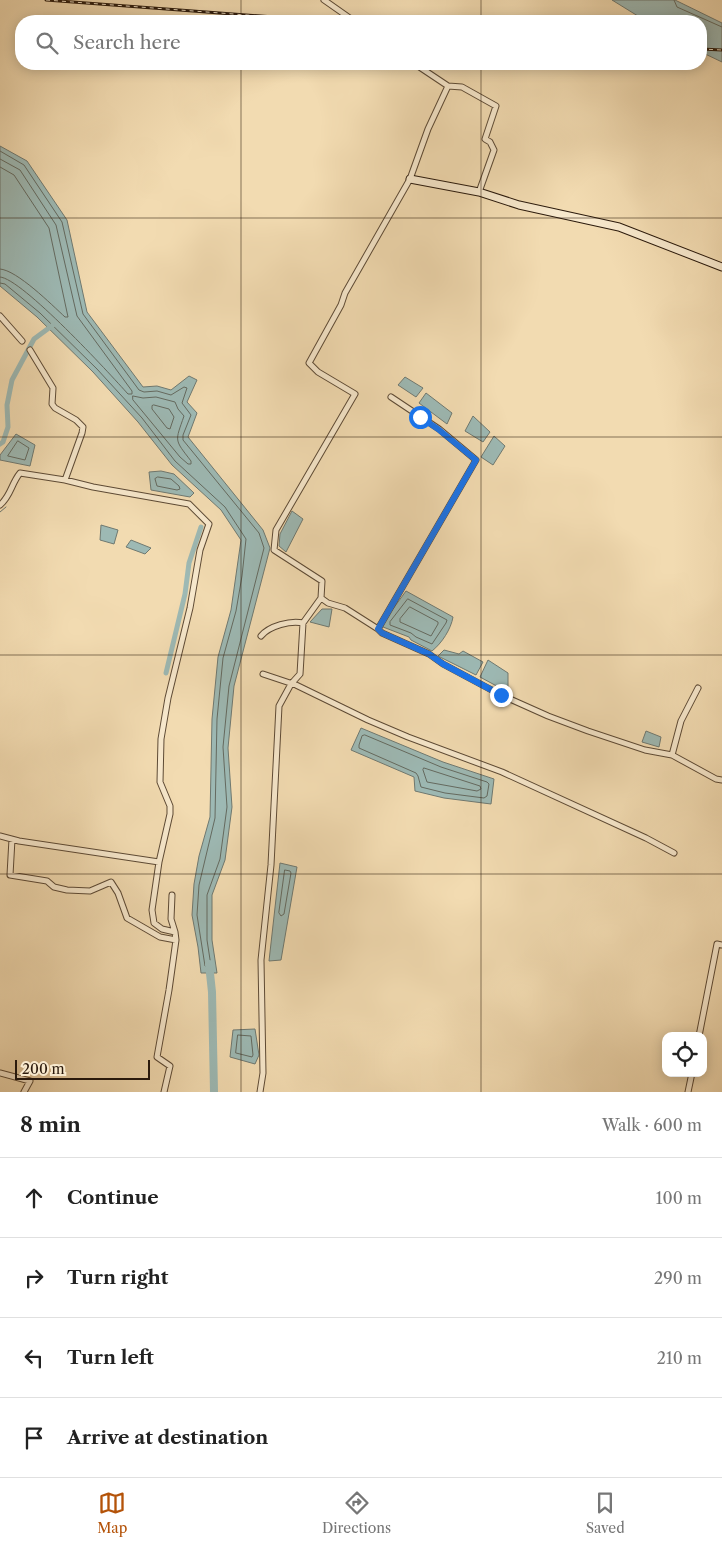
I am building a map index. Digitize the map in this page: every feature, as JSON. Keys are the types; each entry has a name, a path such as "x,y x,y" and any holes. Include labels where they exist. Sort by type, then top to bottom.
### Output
{"street":[{"path":"324,0 345,15"},
{"path":"424,70 448,86 462,87 496,106 485,139 490,142 494,150 479,192"},
{"path":"260,1092 263,1073 261,960 271,865 280,706 291,684 300,674 303,623 321,598 322,581 274,550 276,530 354,394 318,372 309,363 341,305 345,293 410,179 428,129 448,86"},
{"path":"410,179 479,192 519,205 619,226 722,267"},
{"path":"0,316 22,342"},
{"path":"30,350 52,388 52,404 55,408 76,420 82,427 82,433 72,457 66,480"},
{"path":"378,629 476,460 438,429 391,397"},
{"path":"0,505 8,499 13,482 20,473 189,504 209,524 200,550 190,608 160,739 160,782 170,806 170,814 159,862 152,910 154,923 162,929 175,932"},
{"path":"321,598 328,603 345,608 382,633 429,654 443,664 501,695 588,731 636,747 672,755 716,779 722,780"},
{"path":"261,636 264,632 278,626 303,623"},
{"path":"264,674 291,684 408,737 502,772 646,838 674,853"},
{"path":"672,755 681,722 698,688"},
{"path":"0,836 159,862"},
{"path":"12,839 10,876 47,881 54,887 67,890 90,891 110,882 118,893 126,918 160,937 176,940"},
{"path":"164,1092 170,1066 157,1057 170,990 176,940 171,919 172,895"},
{"path":"700,1032 717,944 722,945"},
{"path":"0,1073 30,1081 24,1092"},
{"path":"688,1092 691,1077"}],"water":[{"path":"612,0 675,0 706,15 636,15"},
{"path":"707,16 722,23 722,62 707,55"},
{"path":"0,146 27,161 67,220 87,312 143,387 157,386 171,390 189,376 197,380 187,402 197,413 188,437 263,530 270,548 234,686 228,748 232,807 225,860 212,895 212,940 217,973 201,973 192,915 194,884 199,856 210,817 212,719 218,657 231,610 241,540 221,510 172,465 138,422 93,372 37,317 0,286"},
{"path":"405,377 423,388 416,397 398,385"},
{"path":"426,393 452,413 447,424 419,403"},
{"path":"473,416 490,432 483,442 465,431"},
{"path":"16,434 35,445 30,466 0,460 0,455"},
{"path":"494,436 505,446 493,465 481,457"},
{"path":"161,471 174,474 194,493 190,497 151,490 149,472"},
{"path":"292,511 303,519 286,552 279,546 280,534"},
{"path":"101,525 118,530 114,544 100,540"},
{"path":"131,540 151,548 145,554 126,547"},
{"path":"406,591 453,617 446,636 432,651 411,640 409,637 383,627 382,624"},
{"path":"322,609 332,609 329,627 310,622"},
{"path":"444,650 459,654 463,651 483,662 476,675 438,656"},
{"path":"488,660 508,673 508,687 504,690 480,677"},
{"path":"361,728 443,762 494,779 491,804 444,798 415,791 414,777 351,750"},
{"path":"646,731 661,737 659,747 642,742"},
{"path":"280,863 297,867 281,960 269,961"},
{"path":"255,1029 259,1055 255,1064 230,1057 233,1030"}],"waterway":[{"path":"0,444 3,442 8,427 7,405 12,380 34,339 53,325"},
{"path":"0,512 6,507"},
{"path":"166,673 185,594 189,563 201,527"},
{"path":"209,964 212,992 214,1092"}],"railway":[{"path":"46,0 247,15"},
{"path":"707,49 722,50"}],"route":[{"path":"420,417 476,460 378,629 382,633 429,654 443,664 501,695"}]}
